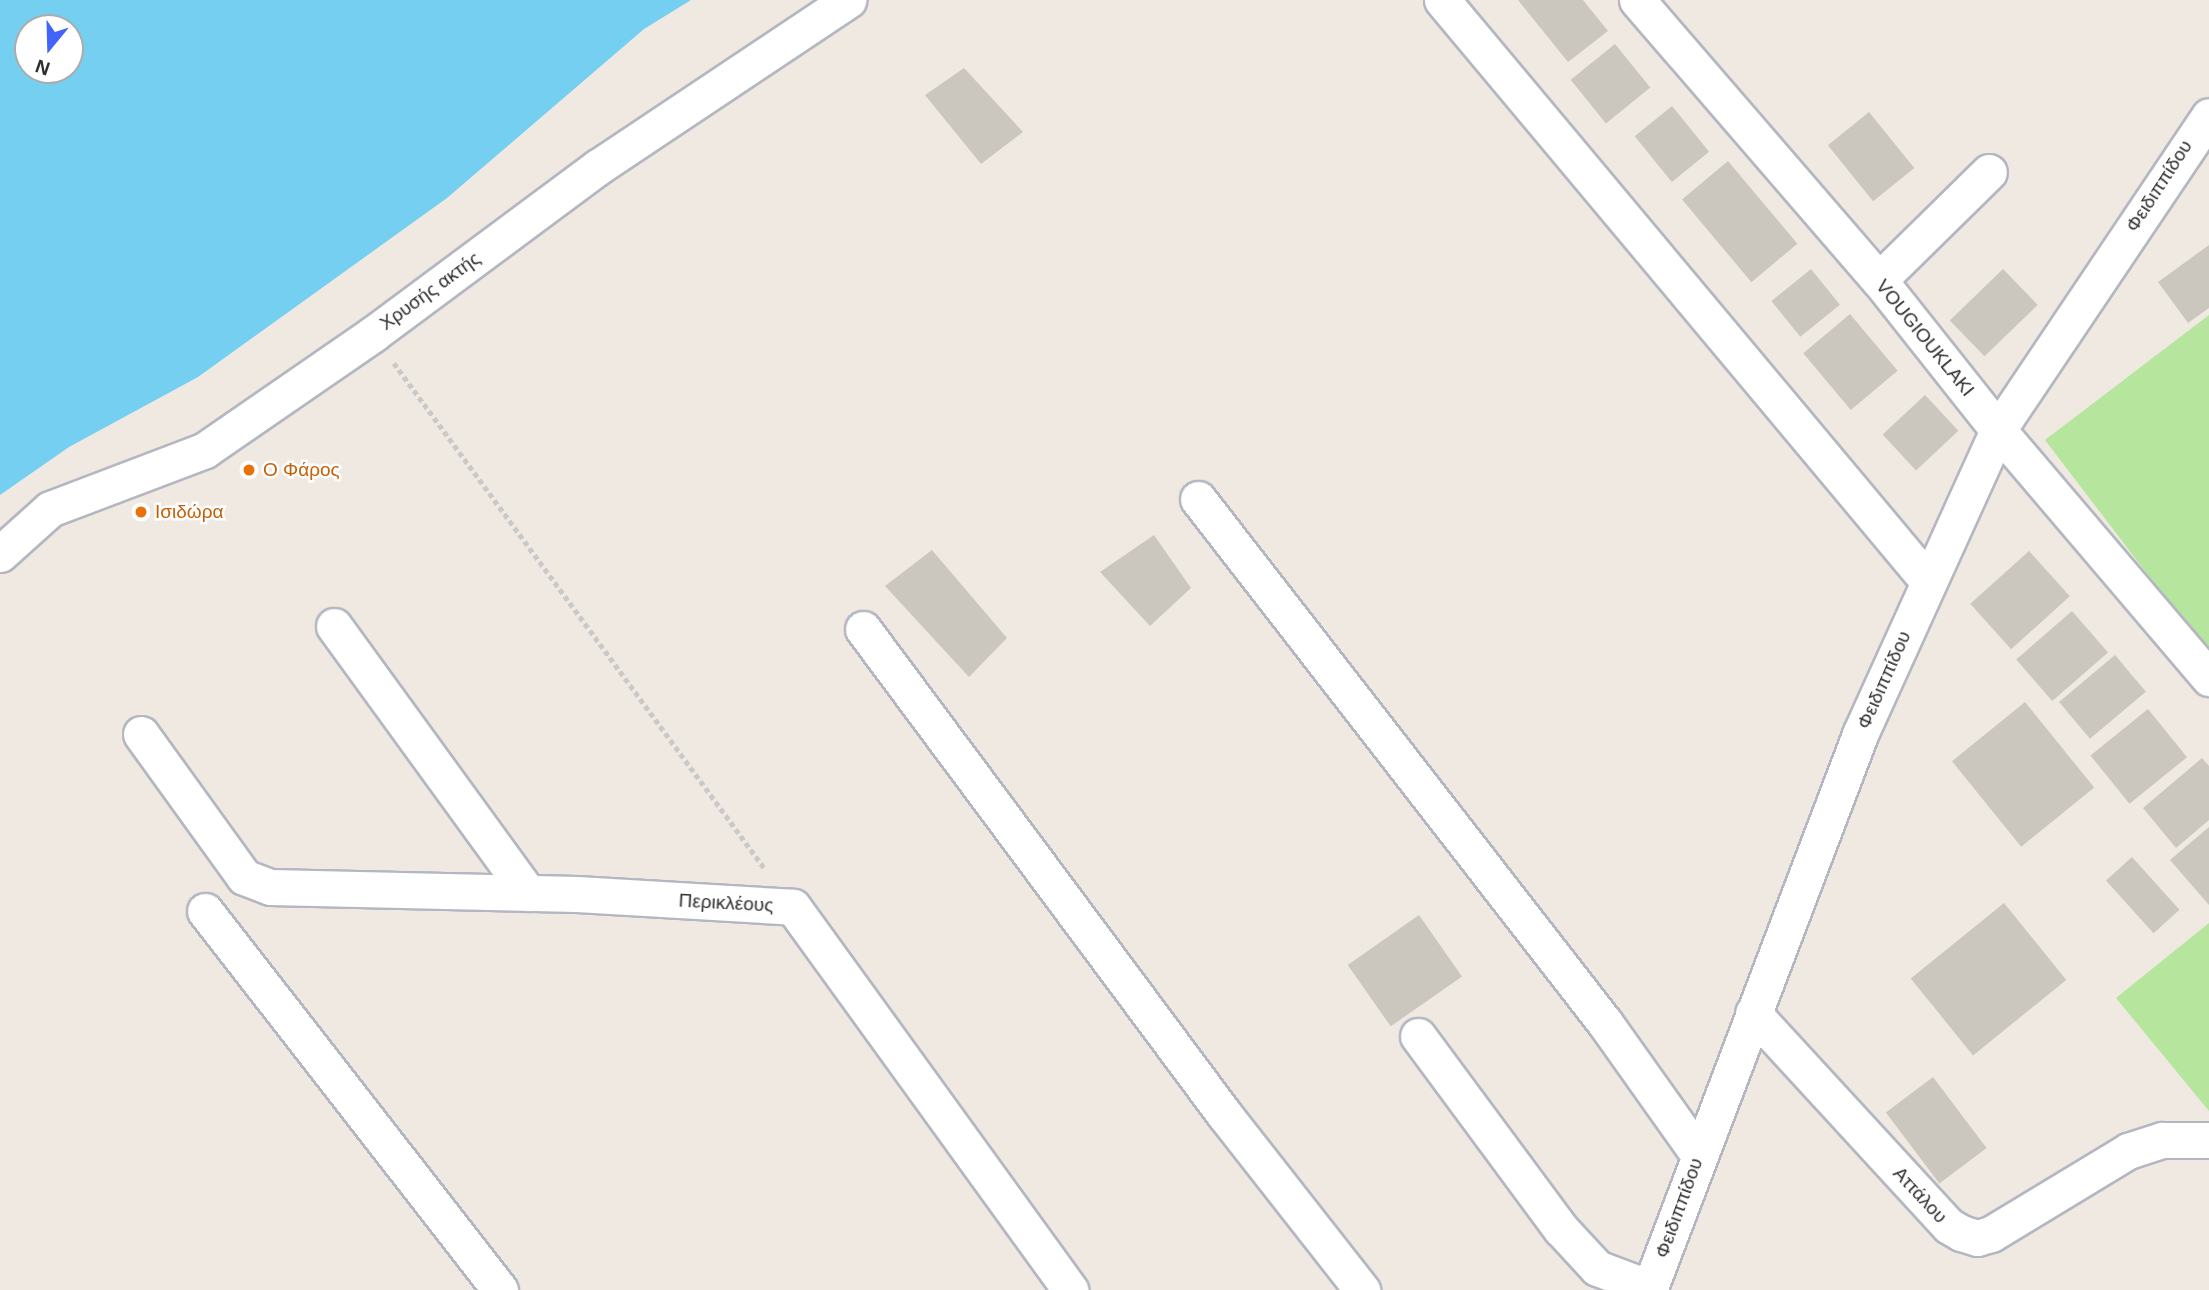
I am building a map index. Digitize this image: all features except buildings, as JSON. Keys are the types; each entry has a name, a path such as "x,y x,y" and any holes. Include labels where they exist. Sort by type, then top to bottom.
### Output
{"street":[{"name":"Χρυσής ακτής","path":"0,554 50,509 205,450 373,334 598,167 848,0"},
{"path":"1442,0 1928,581"},
{"name":"VOUGIOUKLAKI","path":"1637,0 1879,280 1998,430 2209,678"},
{"name":"Φειδιππίδου","path":"1649,1289 1698,1154 1861,732 1998,430 2209,116"},
{"path":"1879,280 1989,172"},
{"path":"1198,499 1605,1023 1698,1154"},
{"path":"334,626 528,893"},
{"path":"863,629 1224,1114 1362,1290"},
{"name":"Περικλέους","path":"141,734 243,877 270,887 528,893 793,907 1070,1290"},
{"path":"205,911 500,1290"},
{"name":"Αττάλου","path":"1753,1013 1949,1226 1977,1238 1991,1234 2128,1151 2162,1140 2209,1140"},
{"path":"1418,1036 1561,1229 1597,1268 1649,1289"}],"path":[{"path":"373,334 793,907"}],"green space":[{"path":"2209,315 2209,655 2045,440"},
{"path":"2209,923 2209,1111 2116,998"}],"water":[{"path":"0,0 691,0 644,29 447,198 198,377 69,447 0,495"}],"place":[{"name":"Ο Φάρος","path":"249,470"},
{"name":"Ισιδώρα","path":"141,512"}]}
